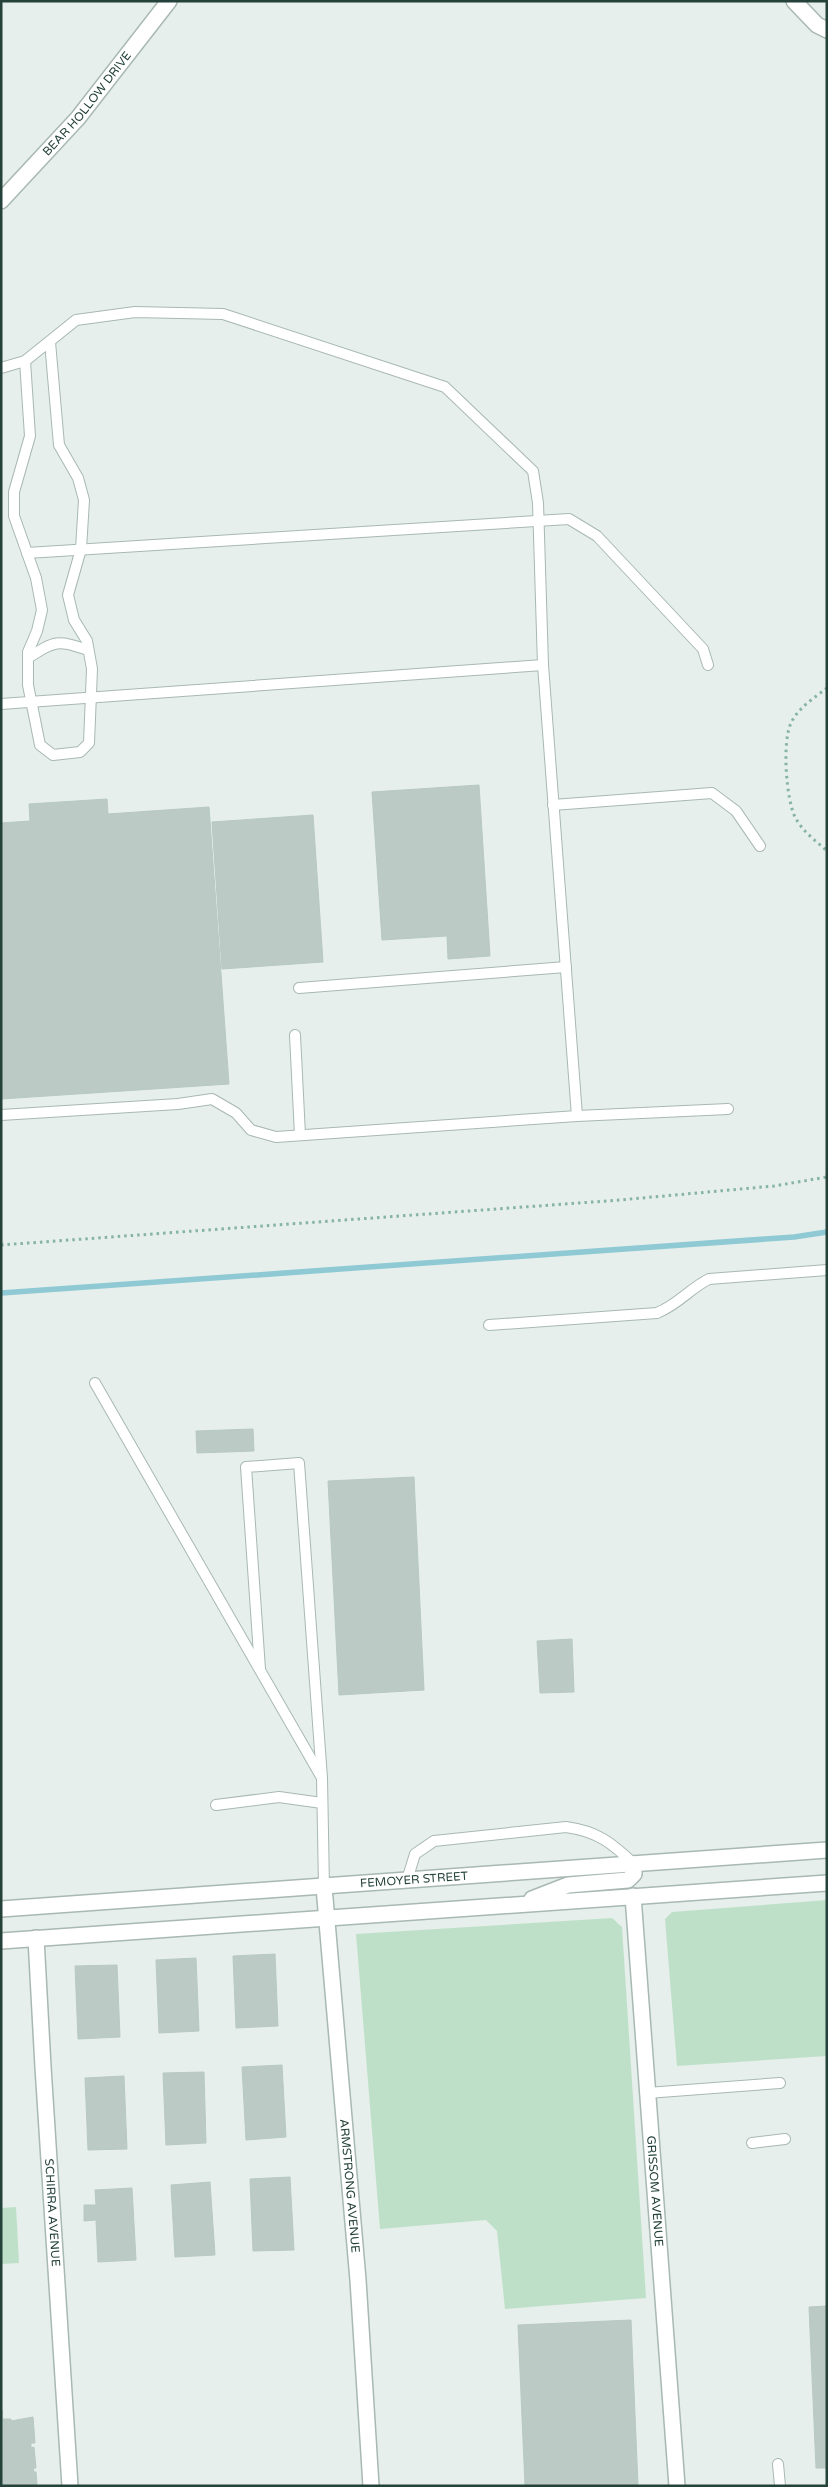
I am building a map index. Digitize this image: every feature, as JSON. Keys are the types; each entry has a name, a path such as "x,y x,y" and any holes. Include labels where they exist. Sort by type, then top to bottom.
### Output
{"street":[{"name":"BEAR HOLLOW DRIVE","path":"1,202 78,118 169,1"},
{"path":"794,1 817,25 827,30"},
{"name":"FEMOYER STREET","path":"1,1909 827,1850"},
{"path":"519,1905 568,1885 628,1880 634,1874 634,1864"},
{"path":"1,1941 827,1883"},
{"name":"ARMSTRONG AVENUE","path":"324,1887 325,1917 358,2280 371,2486"},
{"name":"GRISSOM AVENUE","path":"633,1896 677,2486"},
{"name":"SCHIRRA AVENUE","path":"36,1938 70,2486"}],"lane":[{"path":"1,368 25,361 76,320 135,312 223,314 445,387 533,471 538,520 543,664 577,1116"},
{"path":"25,361 30,436 25,462 14,492 14,516 40,592 42,610 28,652 28,685 40,745 53,755 80,752 89,743 92,669 87,642 74,620 68,595 81,549 84,500 78,478 59,446 50,342"},
{"path":"27,553 569,519 597,536 703,649 708,665"},
{"path":"28,658 51,643 66,643 88,650"},
{"path":"1,704 543,664"},
{"path":"553,805 712,794 736,812 760,846"},
{"path":"300,988 566,967"},
{"path":"294,1035 300,1135"},
{"path":"1,1115 178,1104 212,1099 236,1113 251,1130 276,1137 577,1116 728,1109"},
{"path":"489,1325 657,1313 674,1306 696,1285 709,1279 827,1270"},
{"path":"95,1383 322,1778"},
{"path":"260,1669 246,1466 299,1463 322,1778 324,1887"},
{"path":"216,1805 279,1797 322,1803"},
{"path":"407,1880 415,1854 434,1841 566,1827 584,1829 611,1842 634,1864"},
{"path":"647,2093 780,2083"},
{"path":"752,2143 785,2139"},
{"path":"778,2464 780,2486"}],"path":[{"path":"827,688 802,708 792,721 787,734 786,747 790,802 796,819 827,851"},
{"path":"1,1245 620,1200 774,1186 827,1177"}],"green space":[{"path":"827,1900 827,2056 677,2066 665,1919 672,1912"},
{"path":"612,1918 622,1927 646,2298 505,2309 497,2231 486,2220 380,2229 356,1934"},
{"path":"16,2207 19,2263 1,2264 1,2208"}],"building":[{"path":"479,785 490,956 448,959 447,936 382,940 372,792"},
{"path":"107,799 108,814 209,807 229,1084 1,1099 1,823 30,821 29,804"},
{"path":"313,815 323,962 222,969 212,822"},
{"path":"253,1429 254,1451 197,1453 196,1431"},
{"path":"414,1477 424,1690 339,1695 328,1481"},
{"path":"572,1639 574,1692 540,1693 537,1641"},
{"path":"275,1954 278,2026 236,2028 233,1956"},
{"path":"196,1958 199,2031 159,2033 156,1960"},
{"path":"117,1965 120,2037 78,2039 75,1966"},
{"path":"282,2065 286,2137 246,2140 242,2067"},
{"path":"204,2072 206,2143 166,2145 163,2073"},
{"path":"124,2076 127,2149 88,2150 85,2078"},
{"path":"290,2177 294,2250 253,2251 250,2179"},
{"path":"210,2182 215,2255 175,2257 171,2185"},
{"path":"132,2188 136,2260 98,2262 96,2220 84,2221 84,2205 96,2205 95,2190"},
{"path":"827,2306 827,2468 816,2468 809,2307"},
{"path":"631,2320 638,2486 525,2486 518,2325"},
{"path":"33,2417 35,2443 31,2443 31,2448 34,2447 36,2468 33,2468 34,2472 36,2472 37,2484 34,2486 2,2486 2,2419 11,2419 11,2421"}],"waterway":[{"path":"1,1293 794,1237 827,1232"}]}
